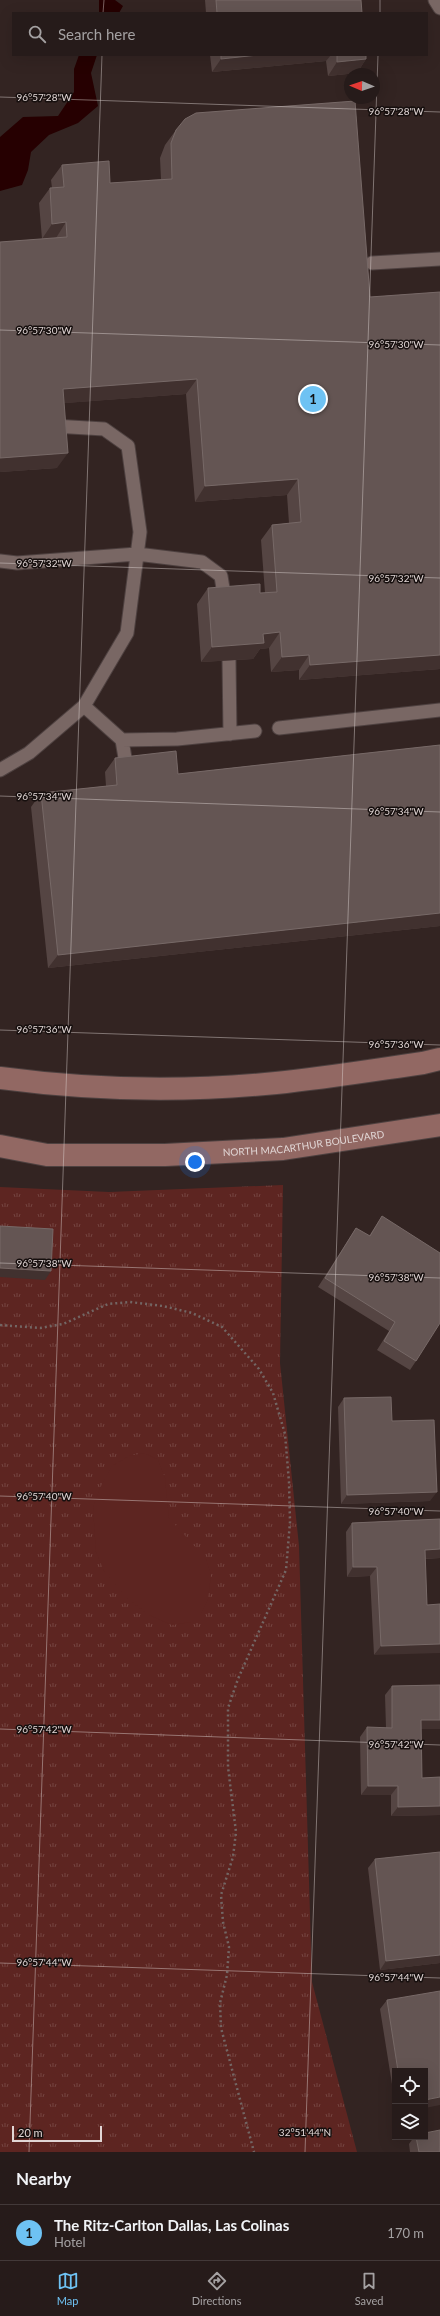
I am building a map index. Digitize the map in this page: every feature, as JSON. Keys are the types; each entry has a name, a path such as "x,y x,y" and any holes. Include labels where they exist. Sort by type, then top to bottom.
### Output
{"main road":[{"path":"0,1078 43,1084 174,1088 275,1083 423,1063 440,1059"},
{"name":"NORTH MACARTHUR BOULEVARD","path":"0,1146 47,1155 165,1155 283,1150 440,1125"}],"lane":[{"path":"435,0 440,8"},
{"path":"372,263 440,259"},
{"path":"0,770 29,753 84,706 127,633 140,532 128,446 104,429 54,426"},
{"path":"0,561 17,563 137,554 202,562 221,576 225,601"},
{"path":"229,660 230,734"},
{"path":"84,706 122,740 127,770"},
{"path":"279,728 440,710"},
{"path":"122,740 177,739 255,731"}],"path":[{"path":"0,1325 40,1328 63,1324 108,1304 130,1302 162,1306 192,1313 222,1327 259,1369 273,1393 285,1434 289,1482 290,1522 286,1570 271,1608 238,1679 228,1708 228,1767 236,1832 233,1857 220,1895 223,1922 229,1947 227,1975 220,2003 221,2028 254,2152"}],"green space":[{"path":"283,1185 280,1363 299,1546 312,1982 357,2152 0,2152 0,1187 109,1192"},
{"path":"145,1453 158,1460 165,1478 169,1518 206,1559 211,1575 208,1599 201,1613 191,1622 172,1625 149,1615 128,1599 104,1571 96,1552 93,1507 100,1488 112,1466 129,1456"}],"shaded area":[{"path":"99,0 115,0 123,6 120,12 99,12"},
{"path":"79,56 97,56 91,73 98,106 78,123 49,135 31,152 28,170 22,185 0,191 0,137 23,117 58,116 74,92 74,69"}],"building":[{"path":"216,0 361,0 362,12 217,12"},
{"path":"221,56 249,56 221,59"},
{"path":"337,56 366,56 366,59 337,62"},
{"path":"344,102 344,104 355,104 370,297 440,292 440,655 310,665 309,655 282,657 280,632 263,634 264,643 212,647 208,588 260,584 260,593 277,592 272,525 301,522 298,479 205,486 197,379 63,389 68,453 0,458 0,242 67,237 66,222 52,224 50,188 64,187 62,165 109,161 110,183 172,179 171,143 176,130 185,119 196,113"},
{"path":"440,745 440,913 58,955 41,793 117,785 115,758 176,751 178,774"},
{"path":"382,1216 440,1253 440,1323 416,1361 384,1341 395,1322 325,1278 356,1228 370,1236"},
{"path":"0,1226 53,1229 51,1271 0,1268"},
{"path":"391,1397 392,1421 434,1420 437,1492 347,1495 344,1398"},
{"path":"440,1519 440,1549 425,1550 427,1605 440,1604 440,1644 381,1646 377,1567 353,1567 352,1523"},
{"path":"440,1685 440,1720 421,1720 422,1778 440,1777 440,1806 398,1807 398,1786 368,1786 367,1727 392,1728 392,1686"},
{"path":"440,1852 440,1955 386,1961 375,1859"},
{"path":"440,1991 440,2097 428,2099 428,2068 398,2068 387,2000"},
{"path":"440,2130 440,2152 419,2152 417,2140 428,2140 428,2132"}],"place":[{"name":"The Ritz-Carlton Dallas, Las Colinas","path":"313,399"}]}
